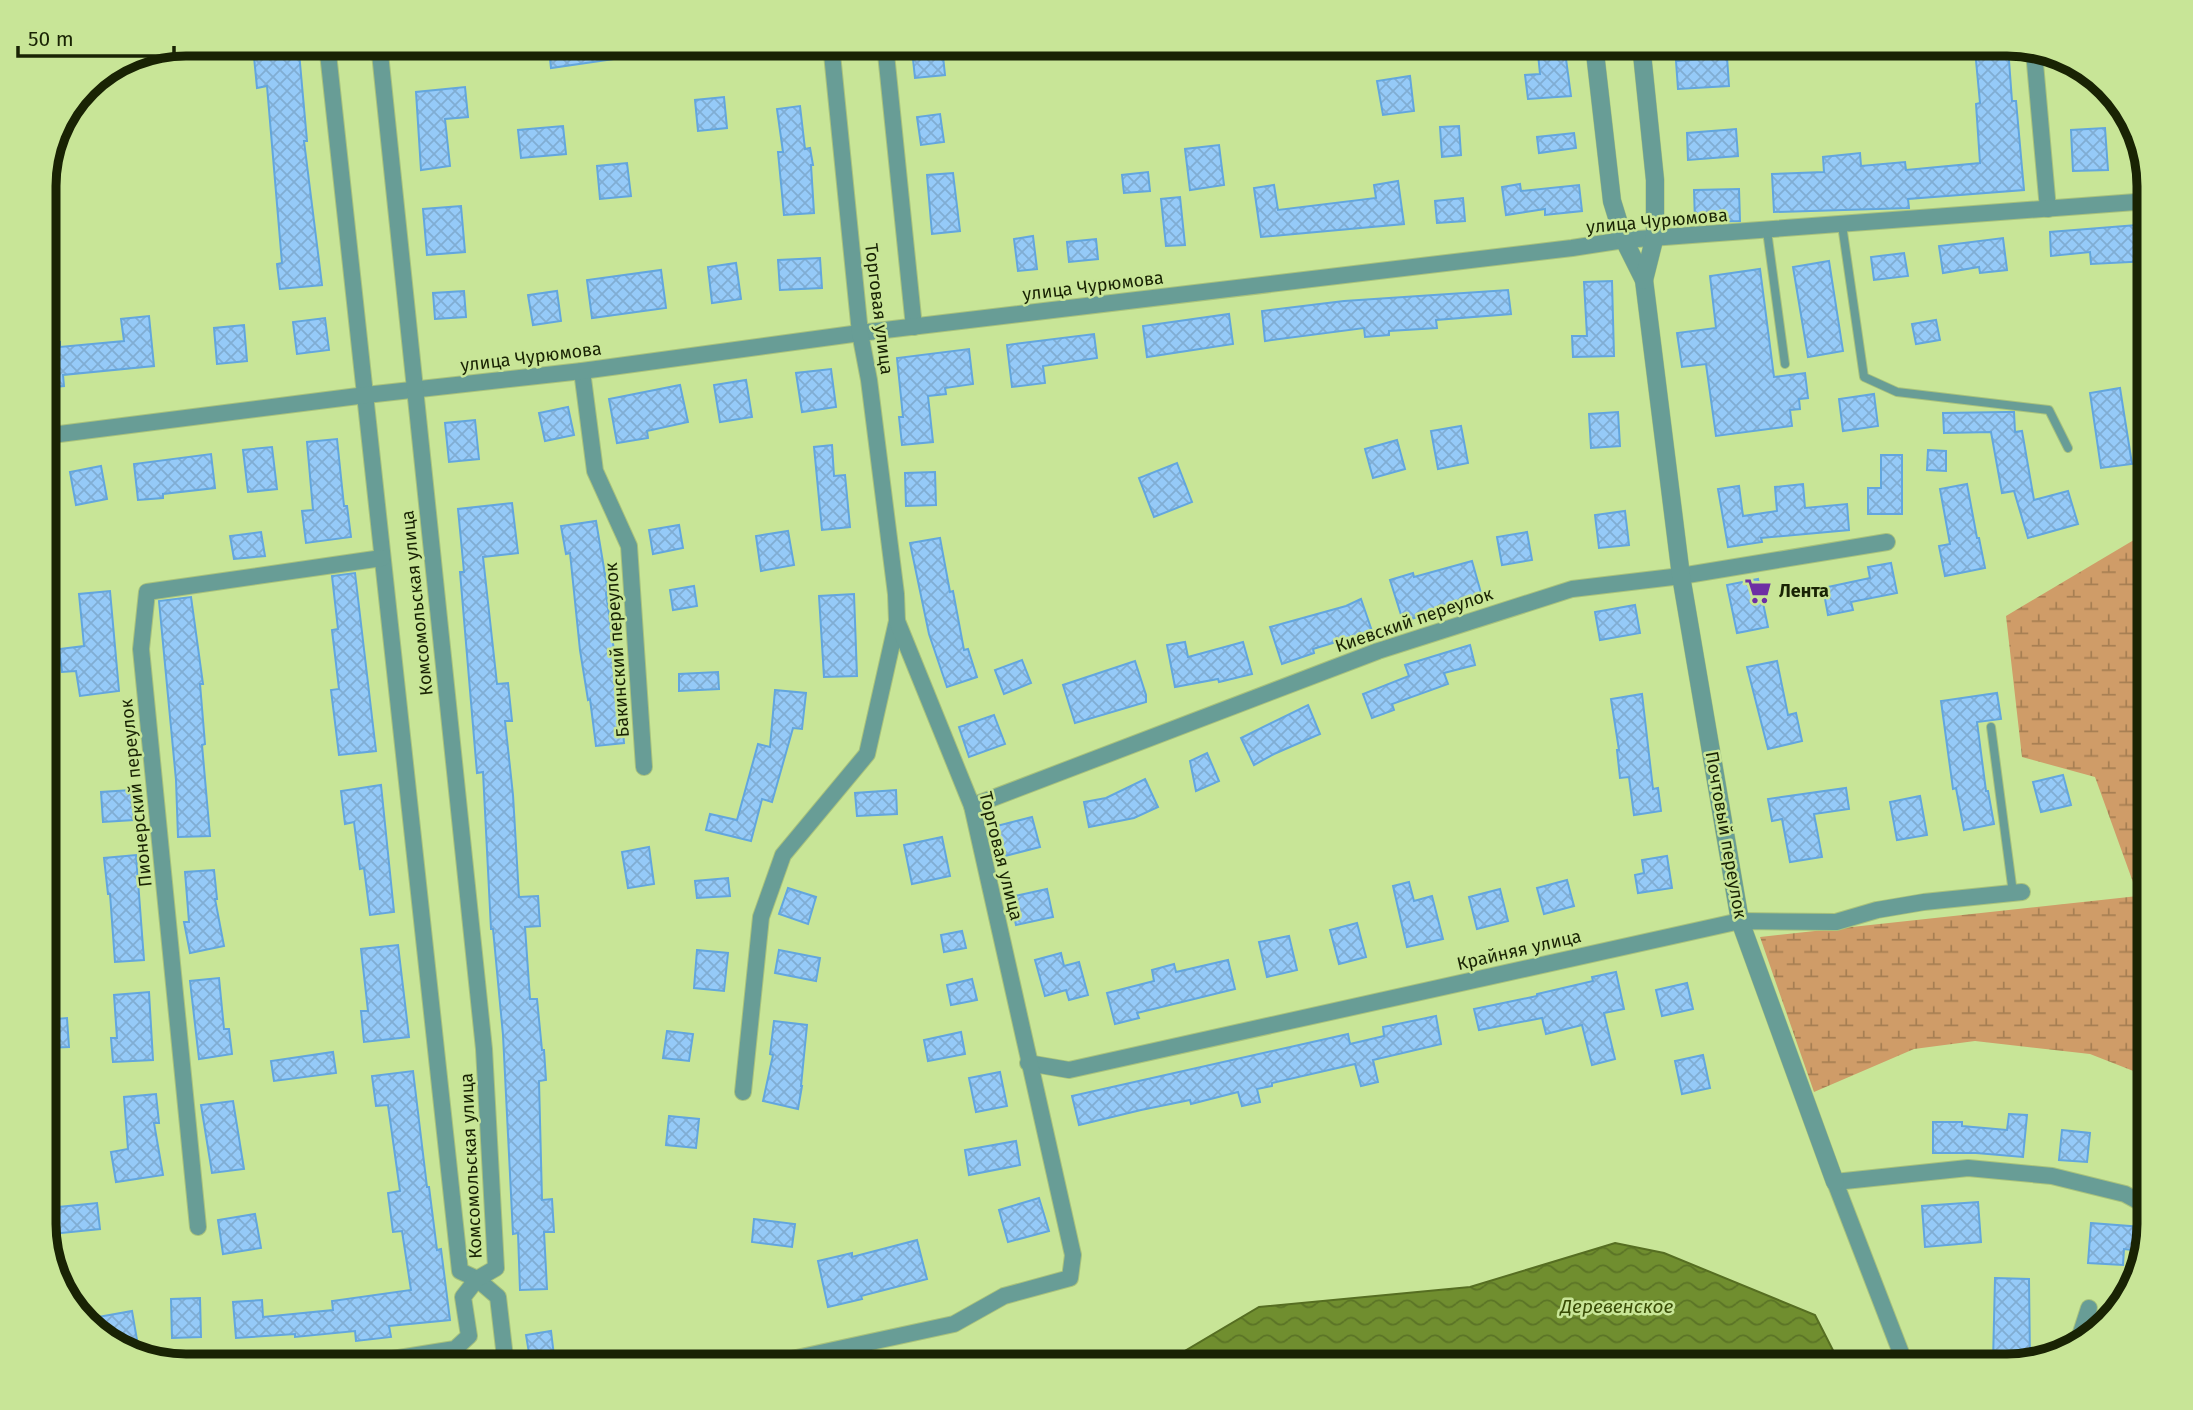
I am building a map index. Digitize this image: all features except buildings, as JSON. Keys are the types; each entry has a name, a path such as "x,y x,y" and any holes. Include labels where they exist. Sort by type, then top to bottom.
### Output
{"street":[{"name":"Комсомольская улица","path":"328,56 460,1270 477,1279 496,1268 484,1049 380,56"},
{"name":"Торговая улица","path":"815,1354 954,1324 1004,1296 1070,1278 1073,1255 972,806 897,621 896,594 869,380 860,333 832,56"},
{"name":"Торговая улица","path":"886,56 914,327"},
{"name":"Почтовый переулок","path":"1595,56 1612,201 1624,240 1644,280 1681,576 1740,921 1835,1182 1901,1354"},
{"name":"Почтовый переулок","path":"1642,56 1655,180 1655,236 1644,280"},
{"path":"2035,58 2048,209"},
{"name":"улица Чурюмова","path":"56,434 1655,236 1767,231 2137,202"},
{"name":"Бакинский переулок","path":"582,371 595,471 629,546 644,767"},
{"name":"Киевский переулок","path":"972,806 1378,650 1572,589 1681,576 1887,542"},
{"name":"Пионерский переулок","path":"198,1227 141,649 147,592 382,558"},
{"path":"743,1092 761,917 783,855 867,754 897,621"},
{"name":"Крайняя улица","path":"1028,1062 1069,1070 1740,921 1836,922 1877,910 1924,902 2018,893"},
{"path":"1835,1182 1968,1168 2052,1176 2125,1194 2137,1200"},
{"path":"424,1354 455,1349 469,1336 463,1297 477,1279 498,1297 505,1354"},
{"path":"2082,1330 2089,1308"}],"lane":[{"path":"1842,225 1864,377 1897,392 2049,410 2068,448"},
{"path":"1767,231 1785,364"},
{"path":"1991,727 2018,893"}],"green space":[{"path":"2137,538 2137,893 2095,777 2022,757 2006,616"},
{"path":"2137,896 2137,1078 2136,1072 2090,1054 1975,1041 1914,1049 1814,1092 1760,937"}],"water":[{"name":"Деревенское","path":"1615,1243 1664,1253 1815,1315 1835,1354 1180,1354 1259,1307 1470,1287"}],"place":[{"name":"Лента","path":"1758,591"}]}
